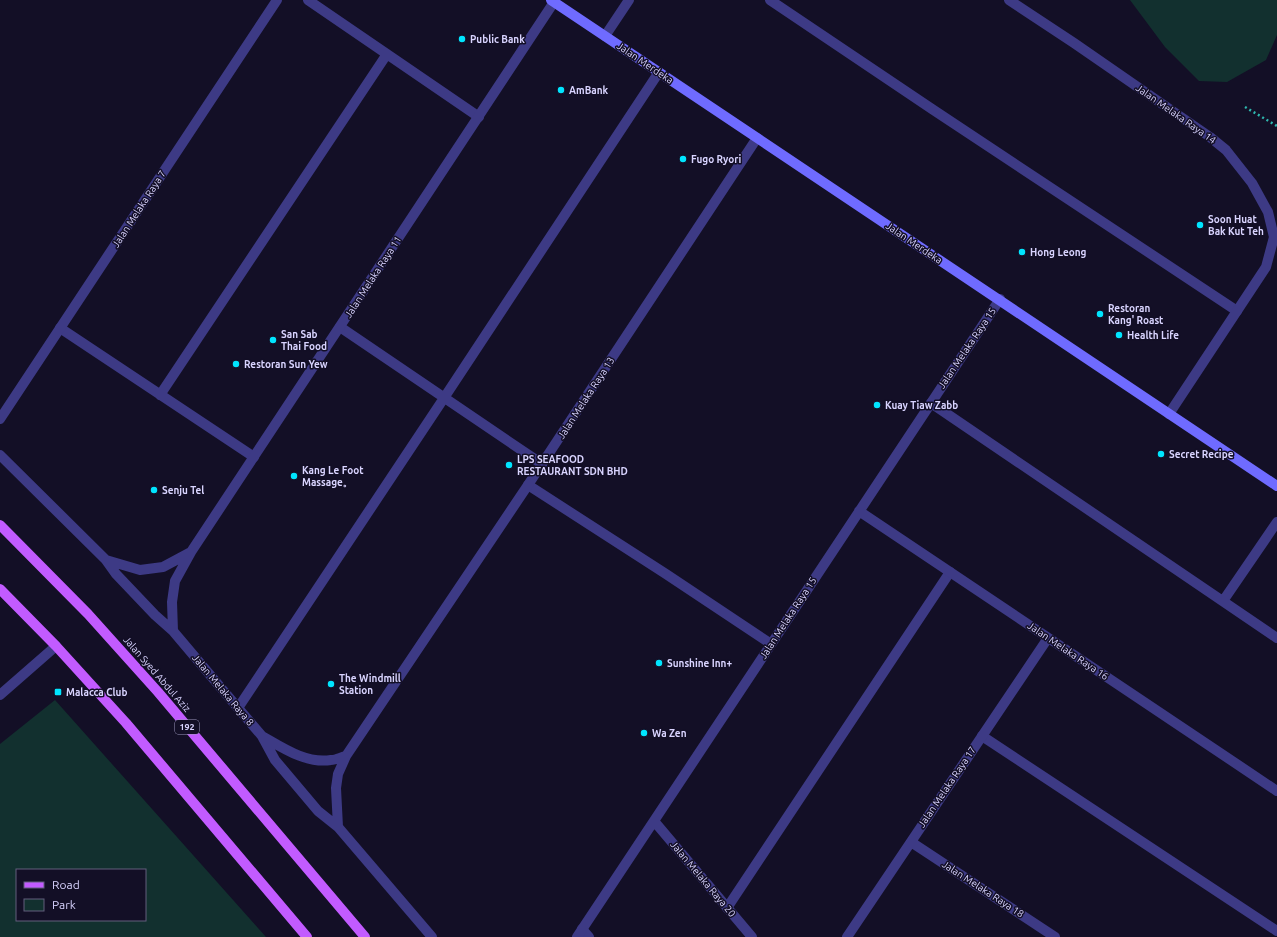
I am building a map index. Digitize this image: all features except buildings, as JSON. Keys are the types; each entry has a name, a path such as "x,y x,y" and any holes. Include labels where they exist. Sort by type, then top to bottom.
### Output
{"main road":[{"name":"Jalan Merdeka","path":"553,1 1277,486"},
{"name":"Jalan Syed Abdul Aziz","path":"0,525 88,614 158,692 365,937"},
{"path":"0,589 56,646 131,728 307,937"}],"street":[{"name":"Jalan Melaka Raya 7","path":"0,419 277,0"},
{"path":"308,0 479,117"},
{"path":"605,36 629,0"},
{"path":"770,0 1238,311"},
{"name":"Jalan Melaka Raya 14","path":"1009,0 1210,137 1226,150 1252,183 1268,212 1274,237 1266,267 1169,414"},
{"name":"Jalan Melaka Raya 11","path":"172,631 172,602 175,581 192,552 479,117 553,1"},
{"path":"160,395 387,54"},
{"path":"238,708 659,72"},
{"name":"Jalan Melaka Raya 13","path":"338,827 336,788 338,774 346,756 542,464 757,138"},
{"name":"Jalan Melaka Raya 15","path":"582,934 654,821 1000,299"},
{"path":"60,328 254,457"},
{"path":"340,328 542,464"},
{"path":"931,403 1277,638"},
{"name":"Jalan Melaka Raya 8","path":"0,454 106,560 121,579 172,631 262,736 275,760 308,800 318,811 338,827 432,937"},
{"path":"528,485 771,644"},
{"name":"Jalan Melaka Raya 16","path":"859,510 1277,791"},
{"path":"1223,601 1277,522"},
{"name":"Jalan Melaka Raya 11","path":"106,560 140,570 163,567 192,552"},
{"path":"727,908 950,572"},
{"name":"Jalan Melaka Raya 17","path":"846,937 1048,638"},
{"path":"0,695 56,646"},
{"path":"262,736 294,755 316,760 331,760 346,756"},
{"path":"982,736 1277,932"},
{"name":"Jalan Melaka Raya 20","path":"654,821 752,937"},
{"name":"Jalan Melaka Raya 18","path":"911,842 1055,937"}],"path":[{"path":"1245,107 1277,126"}],"green space":[{"path":"1130,0 1277,0 1277,35 1266,60 1227,82 1199,81 1165,47"},
{"path":"55,700 266,937 0,937 0,744"}],"place":[{"name":"Public Bank","path":"462,39"},
{"name":"AmBank","path":"561,90"},
{"name":"Fugo Ryori","path":"683,159"},
{"name":"Soon Huat Bak Kut Teh","path":"1200,225"},
{"name":"Hong Leong","path":"1022,252"},
{"name":"Restoran Kang' Roast","path":"1100,314"},
{"name":"Health Life","path":"1119,335"},
{"name":"San Sab Thai Food","path":"273,340"},
{"name":"Restoran Sun Yew","path":"236,364"},
{"name":"Kuay Tiaw Zabb","path":"877,405"},
{"name":"Secret Recipe","path":"1161,454"},
{"name":"LPS SEAFOOD RESTAURANT SDN BHD","path":"509,465"},
{"name":"Kang Le Foot Massage。","path":"294,476"},
{"name":"Senju Tel","path":"154,490"},
{"name":"Sunshine Inn+","path":"659,663"},
{"name":"The Windmill Station","path":"331,684"},
{"name":"Malacca Club","path":"58,692"},
{"name":"Wa Zen","path":"644,733"}]}
